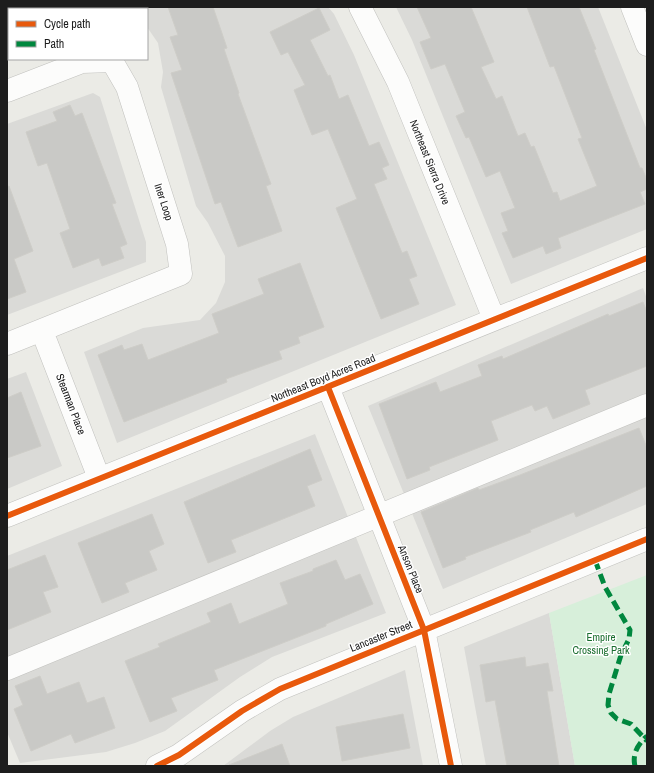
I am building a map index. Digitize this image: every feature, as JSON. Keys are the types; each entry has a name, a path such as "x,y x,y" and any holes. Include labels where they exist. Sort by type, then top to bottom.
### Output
{"street":[{"name":"Northeast Sierra Drive","path":"360,7 398,82 494,320"},
{"path":"632,7 647,45"},
{"name":"Iner Loop","path":"7,91 82,62 112,61 127,87 177,244 181,274 7,344"},
{"name":"Northeast Boyd Acres Road","path":"7,516 647,258"},
{"name":"Stearman Place","path":"42,331 99,478"},
{"name":"Anson Place","path":"328,387 424,630 452,766"},
{"path":"7,669 647,405"},
{"name":"Lancaster Street","path":"157,766 179,755 242,711 280,689 647,539"}],"shaded area":[{"path":"7,7 328,7 334,14 354,55 456,305 117,443 84,352 143,328 200,320 216,303 225,282 225,256 208,223 196,206 161,87 163,72 158,43 148,28 148,8 8,8 7,60"},
{"path":"396,7 598,7 647,130 647,229 511,284 412,40"},
{"path":"93,93 100,97 146,242 146,262 7,315 7,124"},
{"path":"643,288 647,299 647,504 443,589 368,406"},
{"path":"26,372 62,466 7,489 7,379"},
{"path":"315,434 386,613 272,657 240,677 165,731 135,743 106,752 20,763 7,732 7,556"},
{"path":"549,613 575,766 486,766 464,647"},
{"path":"405,670 423,766 223,766 270,731 293,717"}],"green space":[{"name":"Empire Crossing Park","path":"647,575 647,766 575,766 549,613"}],"building":[{"path":"168,7 213,7 227,48 224,49 239,93 238,94 271,184 266,186 282,231 238,247 221,202 215,204 171,73 182,70 170,37 178,35"},
{"path":"417,7 471,7 494,62 481,67 496,99 502,96 518,136 525,133 531,147 534,146 553,193 557,192 560,201 597,186 578,139 582,138 554,66 550,67 527,7 579,7 596,49 594,50 640,168 642,168 647,180 647,189 640,192 645,204 558,238 561,248 546,254 543,246 513,258 502,233 508,231 501,213 515,208 500,171 486,177 469,137 466,138 456,116 465,112 445,64 431,69 420,42 431,38"},
{"path":"319,8 330,30 310,40 328,76 330,75 339,99 348,95 369,146 379,142 389,165 382,168 387,179 374,184 402,253 407,251 417,276 409,279 419,304 381,319 336,208 357,199 328,129 312,135 294,90 305,85 288,52 281,55 270,32"},
{"path":"70,105 75,116 82,113 116,203 112,204 127,244 120,247 124,258 102,266 99,258 73,268 60,233 70,229 47,163 38,166 26,132 57,121 53,112"},
{"path":"9,186 33,251 14,259 26,292 7,299 7,187"},
{"path":"300,263 324,327 298,337 300,343 279,351 282,359 226,379 227,382 124,422 98,355 122,345 124,350 142,344 148,360 219,333 212,314 264,294 258,279"},
{"path":"643,302 647,312 647,366 585,390 590,404 553,419 547,406 535,411 532,405 491,421 498,440 429,467 430,470 407,479 379,404 436,382 440,392 482,376 478,365 502,356 503,359 608,314 609,316"},
{"path":"21,392 41,446 7,458 7,398"},
{"path":"639,428 647,448 647,486 576,517 574,512 530,530 531,532 465,557 466,559 443,568 421,512 478,488 479,490 520,475"},
{"path":"310,449 322,480 307,486 315,506 231,540 236,552 208,563 184,502"},
{"path":"152,514 164,544 149,551 157,570 125,583 129,592 102,603 78,543"},
{"path":"45,555 58,587 43,592 51,612 7,630 7,570"},
{"path":"336,560 345,580 360,574 373,604 326,624 326,626 214,670 218,680 171,698 177,711 150,722 125,661 160,647 158,644 211,622 207,613 231,603 239,624 288,604 280,583 313,571 313,569"},
{"path":"525,657 526,667 548,663 553,691 547,691 559,766 507,766 495,700 486,702 480,665"},
{"path":"40,676 47,694 79,682 87,703 104,697 115,728 75,743 71,734 31,751 14,709 23,705 15,686"},
{"path":"403,714 410,748 342,761 336,727"},
{"path":"282,744 290,766 229,765"}],"marked path":[{"path":"595,560 605,587 630,630 629,639 621,655 609,694 608,705 611,713 617,719 631,724 647,741"},
{"path":"635,766 634,757 636,750 647,736"}],"cycle path":[{"path":"7,516 647,258"},
{"path":"328,387 424,630 451,766"},
{"path":"157,766 179,755 242,711 280,689 647,539"}]}
